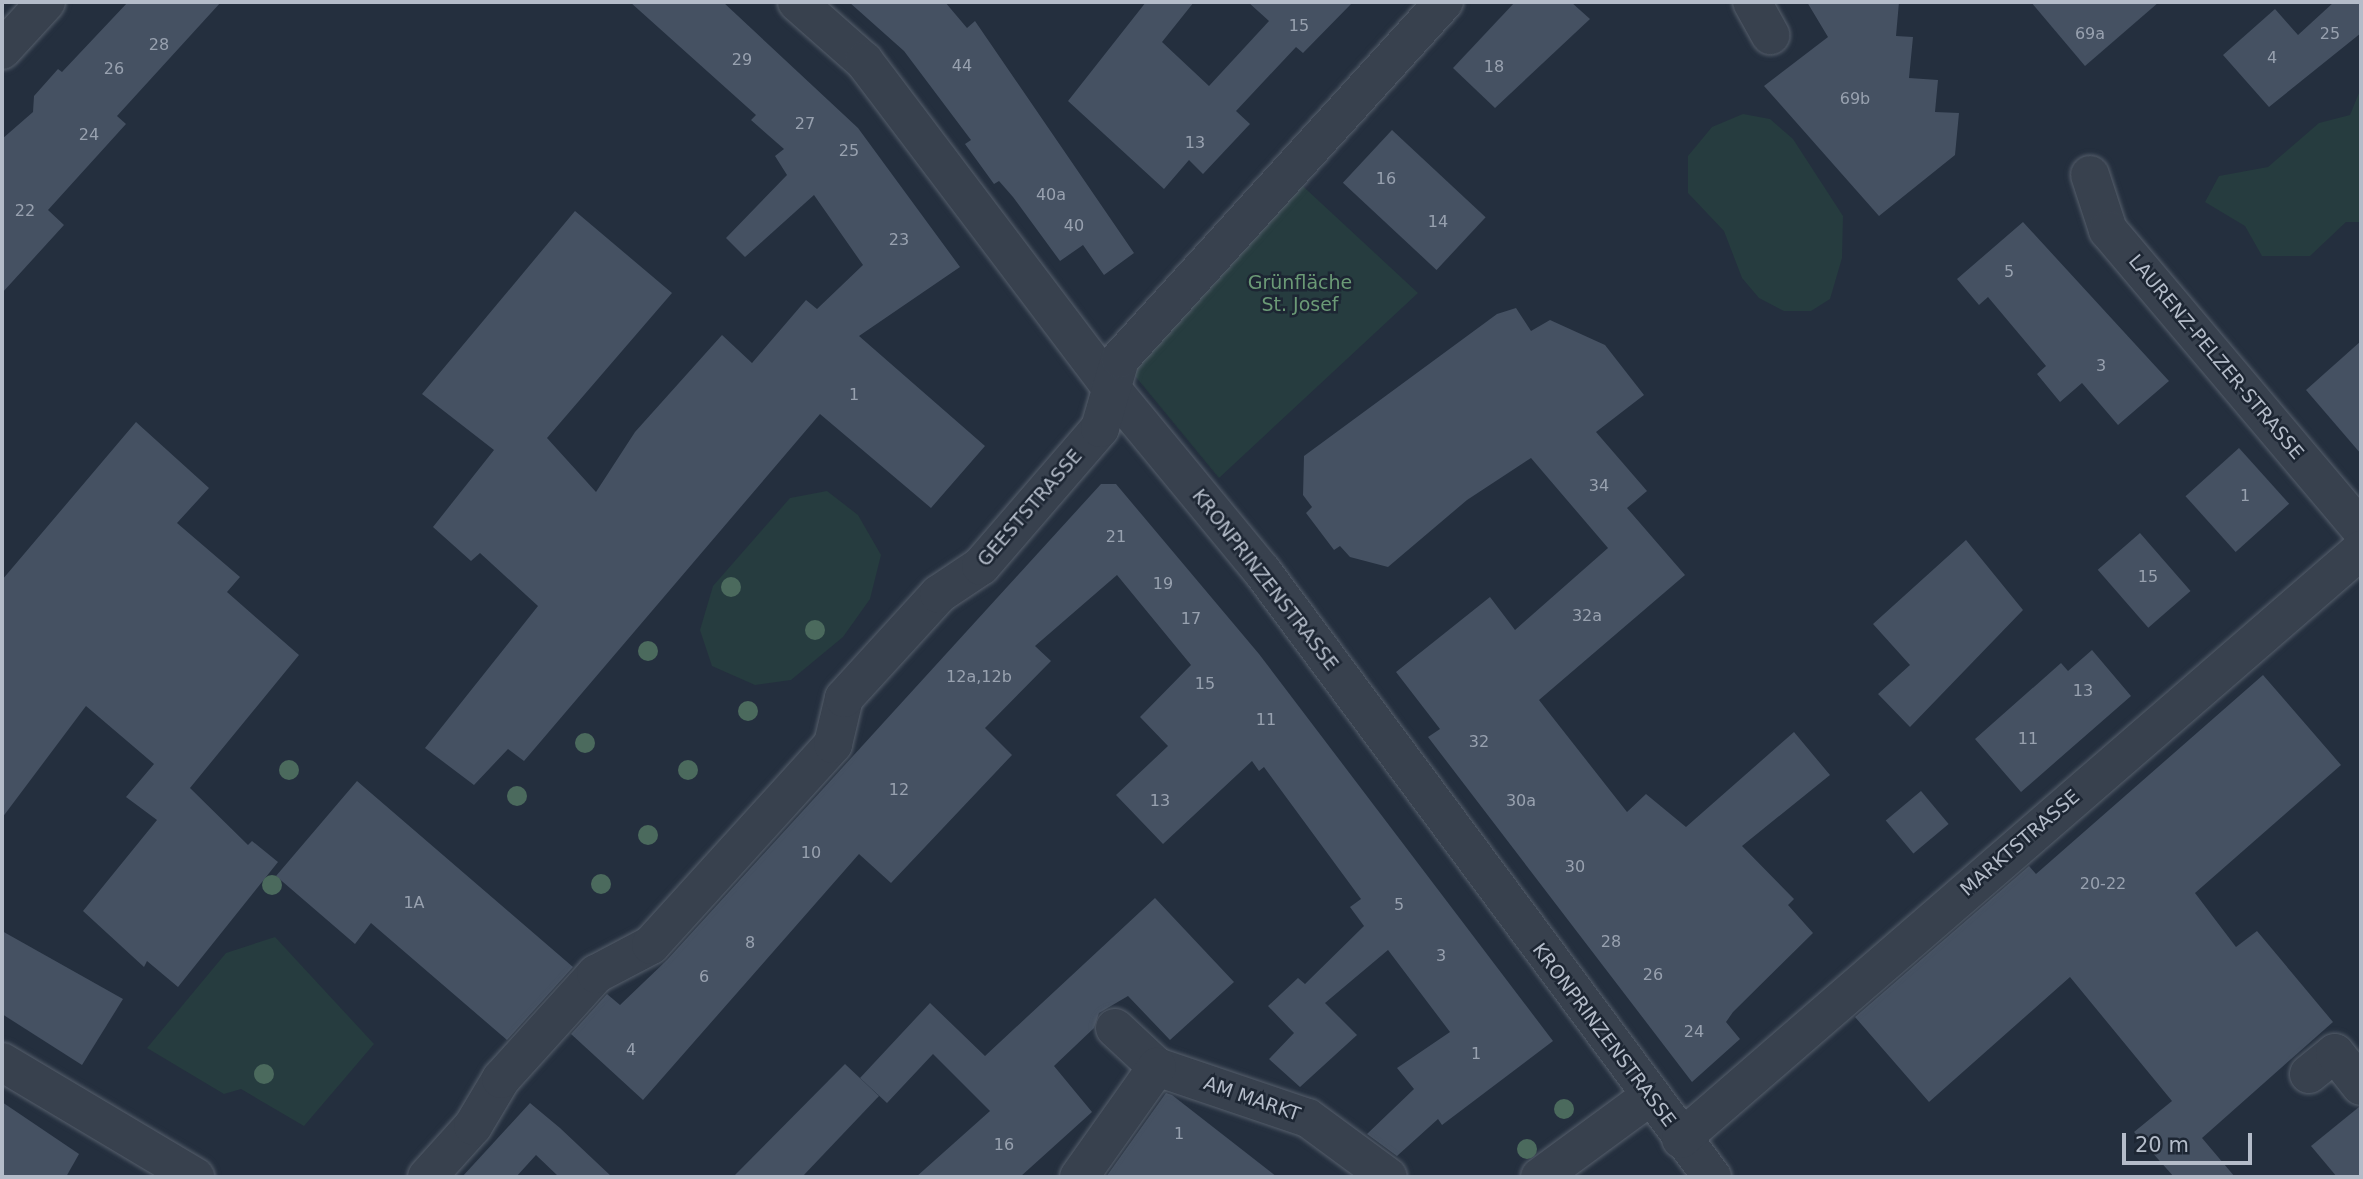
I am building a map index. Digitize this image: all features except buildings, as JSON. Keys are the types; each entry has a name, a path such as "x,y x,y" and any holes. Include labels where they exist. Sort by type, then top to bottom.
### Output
{"street":[{"path":"2,50 46,2"},
{"name":"KRONPRINZENSTRASSE","path":"797,2 864,61 1111,388 1262,571 1649,1097 1712,1177"},
{"name":"GEESTSTRASSE","path":"427,1177 472,1126 501,1079 596,974 650,945 833,744 845,698 939,594 981,566 1100,428 1111,388 1128,350 1444,2"},
{"path":"1752,2 1770,35"},
{"name":"LAURENZ-PELZER-STRASSE","path":"2090,175 2108,230 2361,529"},
{"name":"MARKTSTRASSE","path":"1681,1139 2361,550"},
{"name":"AM MARKT","path":"1115,1028 1157,1067 1308,1118 1388,1177"},
{"path":"2309,1074 2334,1053 2361,1086"},
{"path":"2,1062 177,1173"},
{"path":"1079,1177 1157,1067"},
{"path":"1540,1177 1649,1097"}],"green space":[{"path":"2361,88 2361,222 2346,222 2310,256 2262,256 2245,226 2205,202 2219,176 2268,167 2319,123 2350,115"},
{"path":"1743,114 1770,119 1793,139 1843,216 1842,258 1830,299 1811,311 1784,311 1759,298 1742,278 1724,231 1688,193 1688,156 1712,127"},
{"name":"Grünfläche St. Josef","path":"1293,177 1418,293 1219,478 1131,371"},
{"path":"827,491 858,515 881,555 870,599 843,637 791,680 755,685 712,666 700,630 713,586 790,498"},
{"path":"275,937 374,1044 304,1126 241,1089 224,1094 147,1048 226,953"}]}
